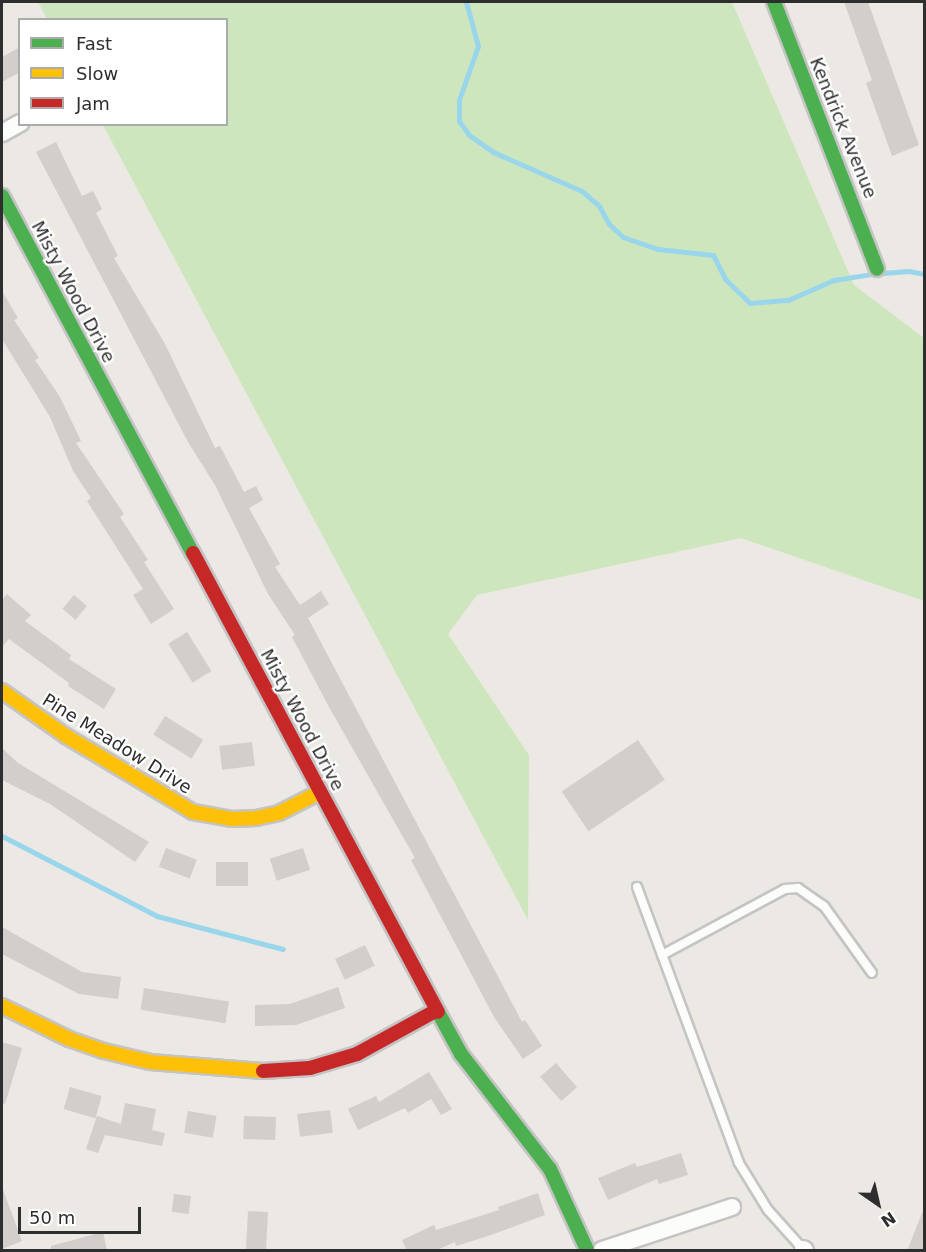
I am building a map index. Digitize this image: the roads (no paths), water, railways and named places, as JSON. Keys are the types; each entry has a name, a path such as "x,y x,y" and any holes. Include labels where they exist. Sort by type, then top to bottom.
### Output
{"street":[{"name":"Kendrick Avenue","path":"774,2 878,269"},
{"path":"2,133 18,124"},
{"name":"Misty Wood Drive","path":"2,196 437,1010 467,1062 550,1169 586,1251"},
{"name":"Pine Meadow Drive","path":"2,692 193,812 231,819 256,818 279,813 320,792"},
{"path":"2,1006 69,1039 104,1051 150,1062 273,1072 310,1068 357,1054 437,1010"},
{"path":"602,1251 732,1208"}],"lane":[{"path":"637,887 739,1163 768,1210 804,1250"},
{"path":"662,955 785,889 798,888 824,906 872,973"}],"waterway":[{"path":"466,2 478,46 459,100 459,121 469,135 493,152 582,191 599,206 609,224 623,237 658,249 713,255 725,279 750,303 788,300 834,280 873,274"},
{"path":"882,273 909,271 924,274"},
{"path":"2,836 157,916 283,949"}]}
